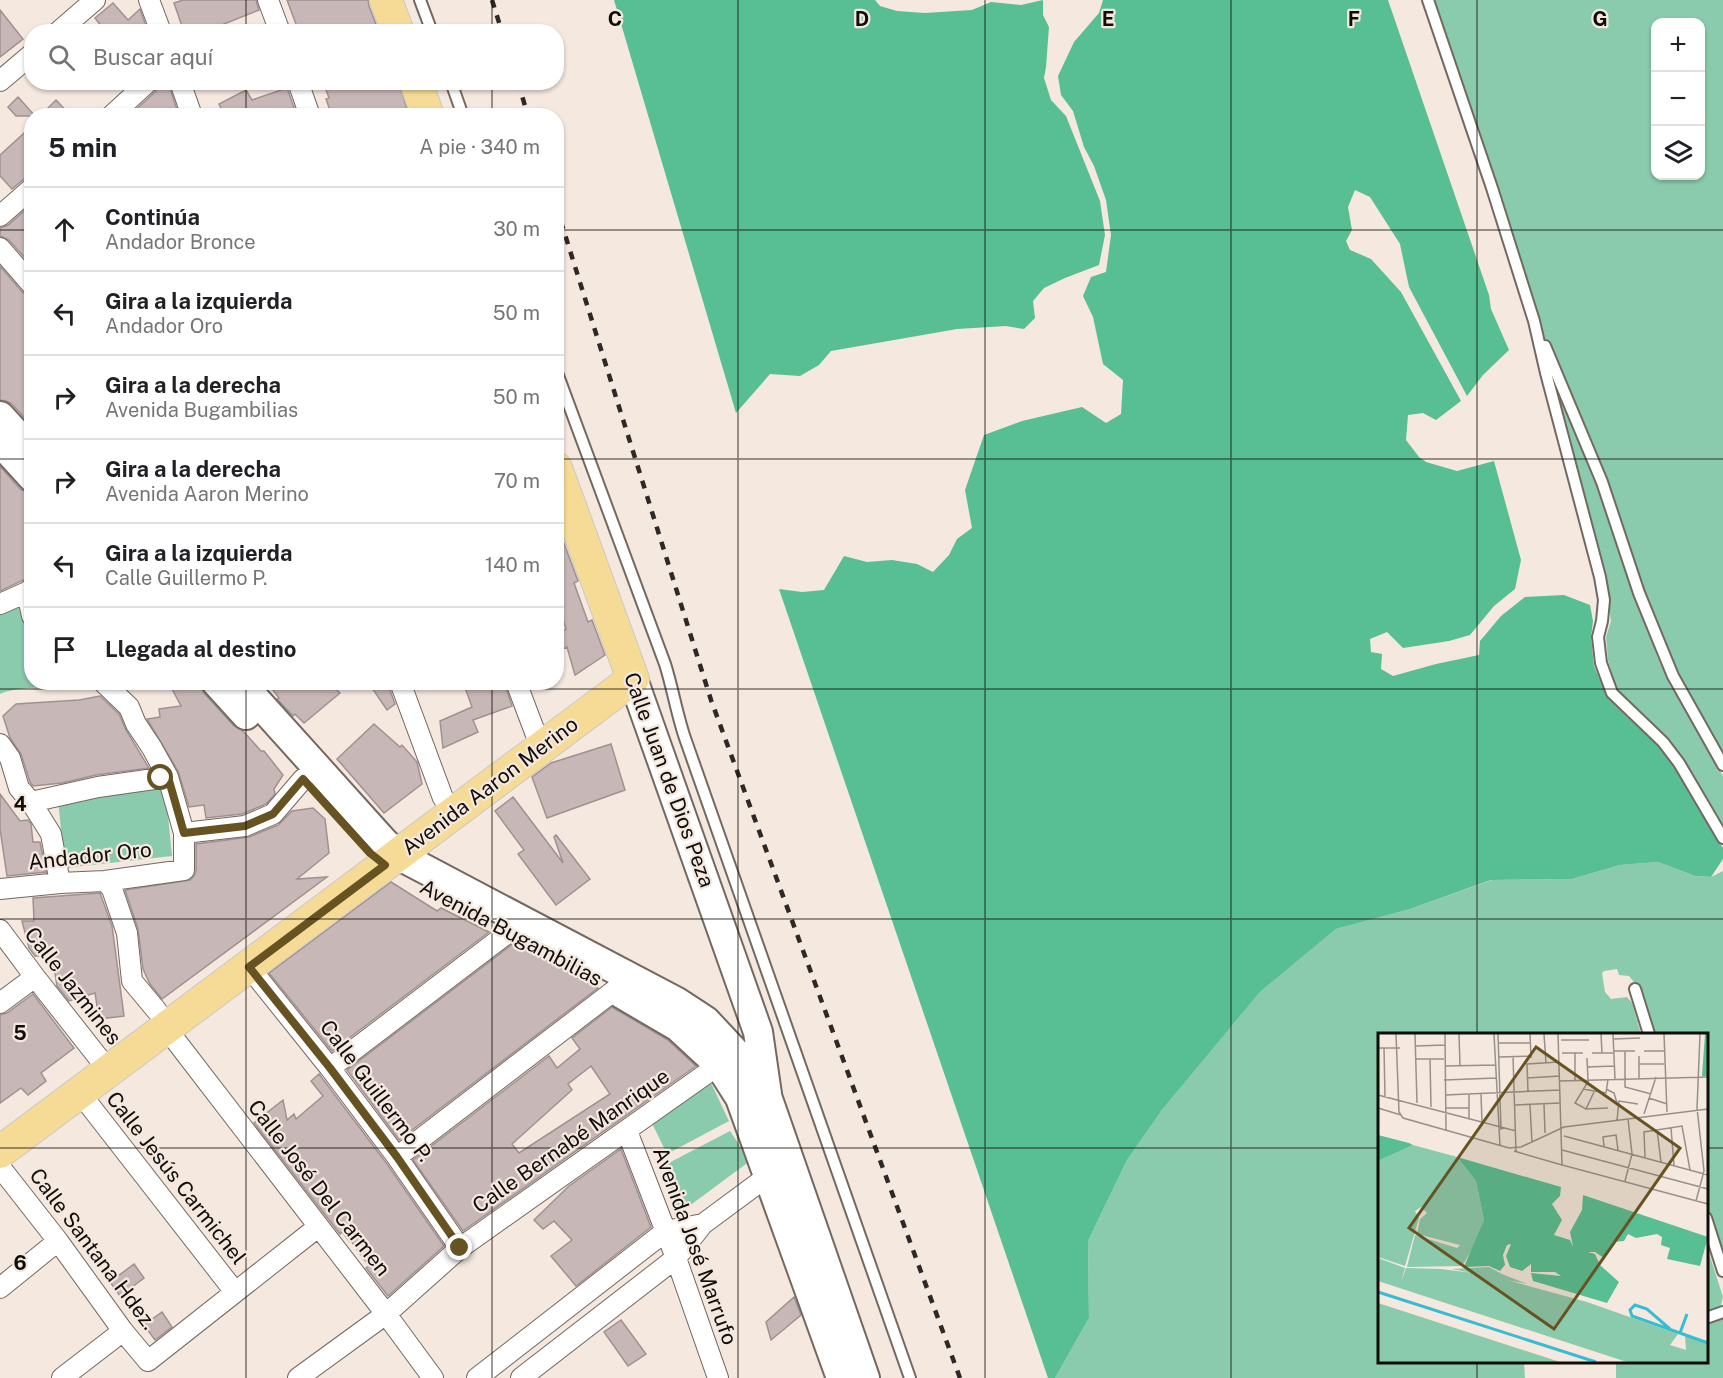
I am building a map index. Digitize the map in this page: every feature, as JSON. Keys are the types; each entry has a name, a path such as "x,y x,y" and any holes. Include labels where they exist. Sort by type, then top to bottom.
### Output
{"main road":[{"path":"386,0 395,24"},
{"path":"419,90 425,108"},
{"path":"0,416 24,442"},
{"path":"0,442 24,468"},
{"name":"Calle Juan de Dios Peza","path":"564,490 758,1032 779,1168 841,1378"},
{"name":"Avenida Aaron Merino","path":"0,1128 103,1064 630,670"},
{"name":"Avenida Bugambilias","path":"223,690 303,779 384,854 509,932 622,983"},
{"name":"Avenida Bugambilias","path":"247,690 384,854 622,983 678,1026 727,1059"},
{"name":"Avenida Aaron Merino","path":"161,1020 249,967 384,854 443,798 537,739"},
{"name":"Calle Juan de Dios Peza","path":"727,1059 767,1096"},
{"name":"Calle Juan de Dios Peza","path":"727,1059 740,1098 779,1168 865,1378"},
{"name":"Avenida Aaron Merino","path":"0,1152 80,1093 103,1064"}],"street":[{"path":"67,24 95,0"},
{"path":"149,0 158,24"},
{"path":"268,0 277,24"},
{"path":"0,81 24,61"},
{"path":"120,108 139,90"},
{"path":"183,90 189,108"},
{"path":"301,90 307,108"},
{"path":"0,216 24,195"},
{"path":"0,248 24,276"},
{"path":"0,604 24,592"},
{"path":"111,690 129,707 136,724 168,777 184,833 245,826 273,814 303,779"},
{"path":"403,690 443,798"},
{"path":"519,690 537,739"},
{"path":"0,744 10,758 19,788 31,802 51,834 60,884"},
{"path":"31,802 98,787 168,777"},
{"name":"Andador Oro","path":"0,889 105,881 184,870 184,833"},
{"name":"Calle José Del Carmen","path":"105,881 112,890 127,933 132,981 433,1378"},
{"name":"Calle Jazmines","path":"0,930 103,1064"},
{"path":"330,1068 509,932"},
{"name":"Calle Guillermo P.","path":"249,967 330,1068 397,1157 460,1248"},
{"path":"0,1003 35,977"},
{"path":"397,1157 622,983"},
{"name":"Calle Bernabé Manrique","path":"298,1378 386,1314 460,1248 727,1059 758,1032"},
{"name":"Calle Jesús Carmichel","path":"80,1093 235,1292"},
{"name":"Avenida José Marrufo","path":"627,1131 676,1258 718,1378"},
{"name":"Calle Santana Hdez.","path":"0,1167 148,1361 235,1292"},
{"path":"521,1378 676,1258 703,1224 779,1168"},
{"path":"477,1378 666,1231 703,1224"},
{"path":"235,1292 318,1227"},
{"path":"0,1288 58,1241"},
{"path":"62,1378 84,1371 123,1331"}],"lane":[{"path":"420,0 429,24"},
{"path":"1428,0 1492,188 1534,321 1600,577 1604,600 1598,637 1601,663 1612,693 1663,742 1674,756 1723,838"},
{"path":"454,90 460,108"},
{"path":"1534,321 1602,482 1639,593 1662,651 1673,676 1723,765"},
{"path":"564,392 665,664 686,741 910,1378"},
{"path":"1635,989 1648,1033"},
{"path":"1708,1221 1723,1270"},
{"path":"1708,1318 1723,1312"}],"green space":[{"path":"614,0 875,0 880,6 897,11 925,13 972,10 991,2 1021,5 1043,0 1043,15 1049,27 1044,78 1051,100 1066,116 1100,201 1105,235 1099,265 1044,288 1033,301 1035,318 1024,329 1006,326 957,329 831,351 819,365 800,376 770,374 736,413"},
{"path":"1103,0 1388,0 1489,295 1491,309 1509,350 1483,375 1467,396 1409,287 1400,244 1370,197 1355,190 1348,207 1352,230 1346,241 1350,250 1371,259 1401,292 1461,401 1436,420 1423,413 1408,415 1406,440 1419,457 1426,462 1457,471 1494,461 1521,560 1515,589 1494,606 1470,635 1449,641 1403,648 1387,632 1370,639 1371,652 1382,654 1381,669 1393,676 1479,655 1480,641 1501,616 1525,597 1564,595 1590,605 1593,621 1591,637 1594,666 1607,697 1659,745 1675,766 1723,848 1723,859 1711,877 1695,876 1658,862 1620,865 1572,879 1491,880 1410,909 1336,929 1260,992 1162,1110 1127,1160 1088,1241 1089,1318 1055,1378 1048,1378 779,589 802,592 824,590 844,556 867,562 892,560 917,564 933,572 949,555 957,539 972,528 965,490 984,435 1022,421 1082,407 1106,423 1121,414 1123,380 1103,364 1093,317 1083,296 1091,277 1106,272 1111,235 1106,200 1094,166 1084,147 1073,111 1061,95 1058,76 1074,42 1099,13"},
{"path":"1429,0 1723,0 1723,757 1678,681 1649,606 1607,484 1531,306"},
{"path":"1552,377 1598,488 1657,656 1670,685 1723,776 1723,830 1683,760 1667,739 1617,690 1608,660 1606,637 1611,621 1604,576"},
{"path":"11,601 24,605 24,688 0,694 0,614"},
{"path":"165,786 172,856 65,868 58,800"},
{"path":"1658,862 1695,876 1711,877 1723,871 1723,1265 1708,1215 1708,1033 1651,1033 1634,982 1629,976 1619,975 1617,969 1604,971 1602,973 1605,992 1611,999 1627,997 1632,1003 1641,1033 1378,1033 1378,1363 1524,1363 1525,1378 1055,1378 1089,1318 1088,1241 1127,1160 1162,1110 1260,992 1336,929 1410,909 1492,880 1572,879 1620,865"},
{"path":"711,1083 729,1121 667,1154 649,1117"},
{"path":"730,1131 750,1161 677,1215 663,1166"},
{"path":"1708,1250 1723,1297 1720,1309 1708,1312"},
{"path":"1723,1318 1723,1378 1616,1378 1616,1363 1708,1363 1708,1324"}],"building":[{"path":"183,0 256,0 259,10 224,24 181,24 174,3"},
{"path":"287,0 368,0 376,24 296,24"},
{"path":"113,3 128,20 140,9 145,24 100,24 95,18"},
{"path":"0,10 23,39 0,57"},
{"path":"171,90 176,108 138,108 156,91"},
{"path":"246,90 252,100 288,90 294,108 221,108 219,104"},
{"path":"326,90 401,90 407,108 329,108 326,99 329,98"},
{"path":"18,97 28,108 24,108 24,116 16,116 8,107"},
{"path":"56,100 64,108 48,108"},
{"path":"24,133 24,179 12,189 0,176 0,155"},
{"path":"24,211 24,257 9,240 0,236 0,228 8,225"},
{"path":"0,266 24,293 24,417 12,404 0,400"},
{"path":"0,466 24,491 24,580 0,591"},
{"path":"564,543 578,581 574,583 588,622 592,620 605,655 575,675 567,647 564,648 564,630 566,629 564,623"},
{"path":"173,690 202,690 234,726 243,731 261,751 264,751 283,775 274,789 275,794 266,804 242,814 206,818 204,805 189,807 178,771 147,719 160,717 159,709 181,706"},
{"path":"273,690 337,690 340,693 304,723 295,714 293,716 277,699 279,698"},
{"path":"373,690 390,690 395,704 387,710"},
{"path":"466,690 507,690 512,706 473,720 478,732 443,748 440,721 472,707"},
{"path":"100,696 119,714 149,768 33,786 21,754 10,738 3,716 16,704 79,700"},
{"path":"374,724 400,747 402,745 417,762 422,784 384,813 337,759"},
{"path":"611,744 625,790 547,818 532,777 551,763"},
{"path":"0,794 20,821 28,820 31,824 33,842 40,842 46,872 7,876 0,829"},
{"path":"513,797 563,863 554,837 556,835 590,879 556,905 518,854 524,850 495,811"},
{"path":"313,808 325,819 329,853 297,879 327,877 162,999 150,984 143,969 138,929 125,890 190,880 196,871 196,844 249,837 278,825 292,811"},
{"path":"391,882 437,911 441,908 489,932 332,1051 269,973"},
{"path":"100,893 112,926 124,1016 99,1019 95,993 69,1001 57,986 52,956 35,956 29,948 22,921 34,921 33,898"},
{"path":"514,943 598,988 399,1140 347,1070"},
{"path":"33,994 74,1048 41,1073 46,1081 28,1095 21,1088 0,1103 0,1015 7,1013"},
{"path":"612,1007 668,1040 696,1066 463,1231 413,1160 549,1056 557,1068 580,1049 572,1038","holes":["591,1066 610,1094 519,1153 512,1144 572,1090 568,1084"]},
{"path":"319,1074 387,1164 444,1246 388,1296 366,1268 369,1266 351,1241 342,1232 340,1234 254,1123 283,1100 287,1120 294,1114 296,1119 323,1096 311,1081"},
{"path":"621,1149 651,1227 576,1286 551,1256 572,1240 554,1221 543,1229 534,1220 569,1186"},
{"path":"134,1264 144,1278 120,1296 110,1282"},
{"path":"794,1297 801,1315 771,1340 766,1322"},
{"path":"162,1312 172,1327 155,1340 144,1325"},
{"path":"621,1320 646,1354 628,1366 604,1332"}],"railway":[{"path":"492,0 500,24"},
{"path":"520,90 526,108"},
{"path":"564,231 711,700 960,1378"}],"route":[{"path":"161,778 168,777 184,833 245,826 273,814 303,779 370,853 385,865 249,967 330,1068 397,1157 460,1248"}]}
